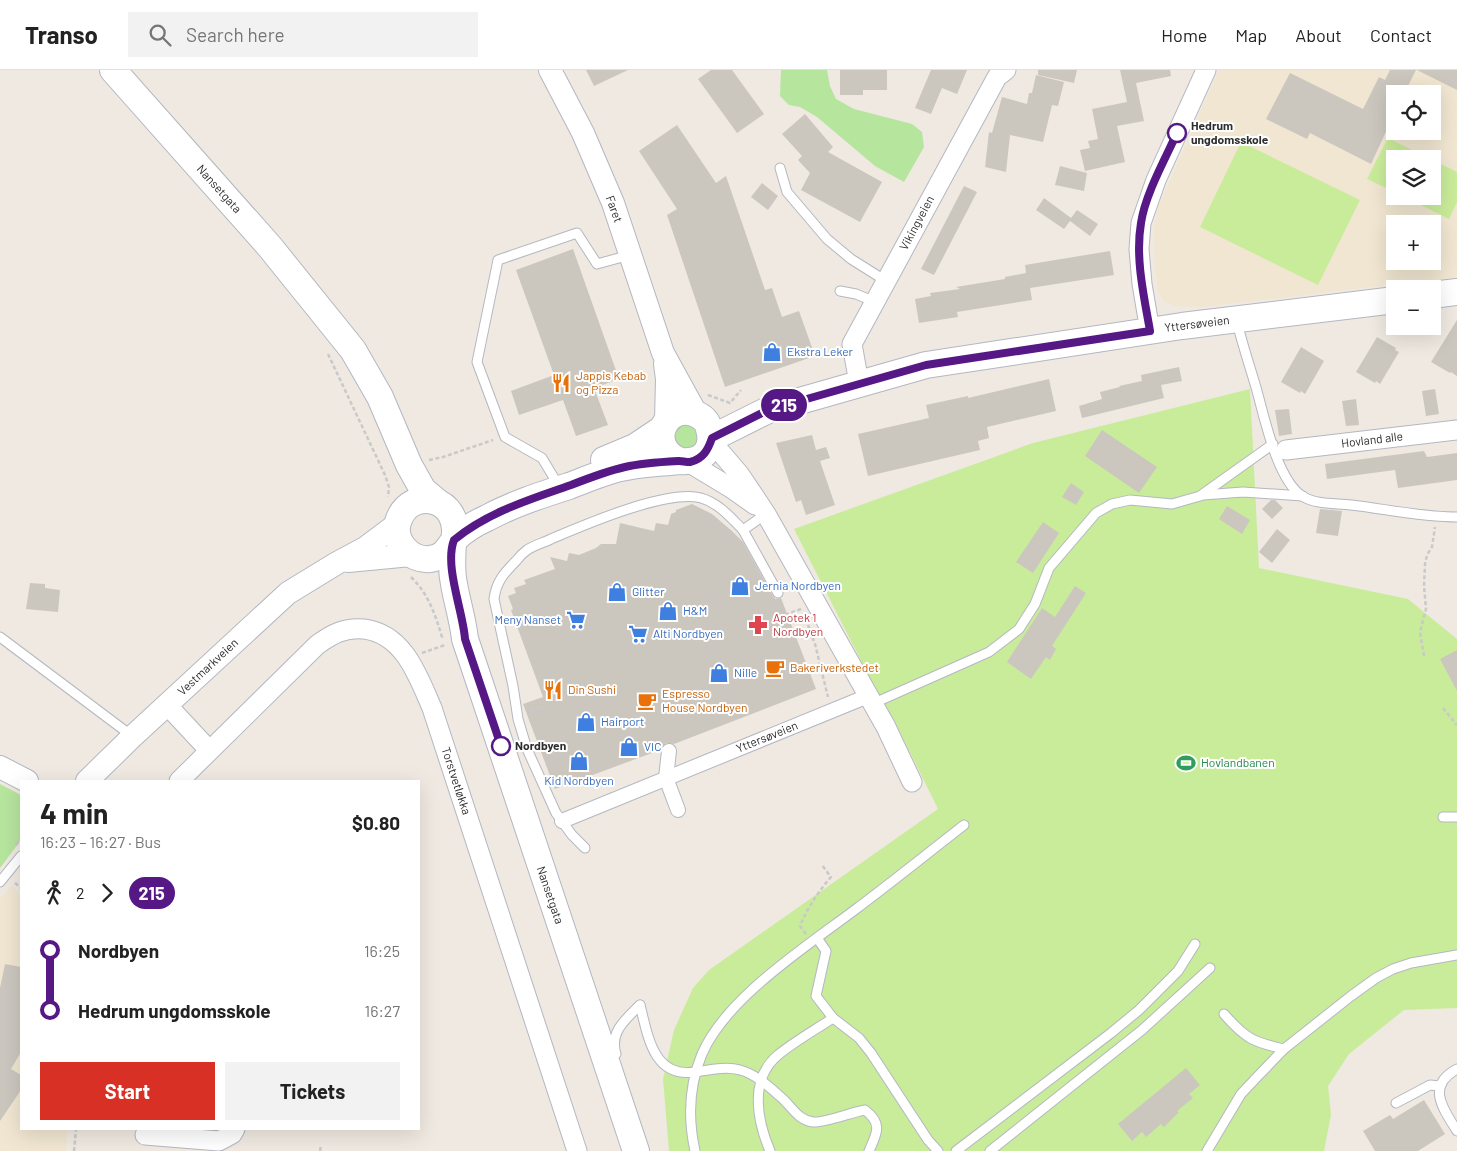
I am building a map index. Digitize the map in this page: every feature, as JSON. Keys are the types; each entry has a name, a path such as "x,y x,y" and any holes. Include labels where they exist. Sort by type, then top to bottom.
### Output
{"main road":[{"name":"Nansetgata","path":"113,70 270,247 353,350 380,396 409,465 423,490 442,506"},
{"path":"1441,294 1457,292"},
{"name":"Yttersøveien","path":"705,428 926,365 1150,331 1386,301"},
{"name":"Nansetgata","path":"322,310 370,403 398,469 402,497 395,514"},
{"path":"679,412 687,412 705,428 708,449 703,456 696,460 642,464 613,470 526,501 488,517 468,529 444,553 437,557 413,563 400,542 395,514 414,503 421,501 442,506 501,498 554,478 635,447 679,412"},
{"path":"664,425 660,436 666,452 672,458 684,462"},
{"path":"442,506 456,524 454,542"},
{"name":"Nansetgata","path":"454,542 452,570 464,622 455,642"},
{"name":"Nansetgata","path":"413,563 437,584 455,624 455,642 627,1120 636,1151"}],"street":[{"name":"Faret","path":"550,70 590,150 613,203 663,353 667,379 664,425"},
{"name":"Vikingveien","path":"859,383 852,344 997,77 1006,70"},
{"path":"1150,331 1142,284 1139,249 1141,223 1156,180 1206,70"},
{"name":"Faret","path":"663,353 705,428"},
{"path":"705,428 740,474 766,514 886,727 912,782"},
{"name":"Hovland alle","path":"1280,447 1457,430"},
{"path":"684,462 731,488 766,514"},
{"name":"Vestmarkveien","path":"88,780 288,593 337,562 365,548 395,514"},
{"name":"Vestmarkveien","path":"337,562 413,563"},
{"name":"Torstvetløkka","path":"181,780 209,750 317,645 330,635 348,629 370,630 394,642 408,658 432,708 577,1151"},
{"name":"Yttersøveien","path":"562,821 666,778 870,700"},
{"path":"167,705 209,750"},
{"path":"669,751 666,778 678,810"},
{"path":"0,767 26,780"},
{"path":"145,1138 219,1141 232,1134 234,1130"}],"lane":[{"path":"780,168 787,192 827,240 851,259 886,281"},
{"path":"554,478 542,458 505,436 477,362 498,260 577,233 597,264 630,255"},
{"path":"840,291 856,294 875,302"},
{"path":"1236,320 1280,447 1289,483 1303,496"},
{"path":"1200,496 1280,447"},
{"path":"870,700 989,652 1019,629 1035,604 1049,568 1096,513 1112,504 1130,500 1172,504 1200,496 1243,492 1303,496 1321,502 1437,517 1457,517"},
{"path":"585,848 572,835 556,813 527,749 518,719 513,686 494,600 495,588 501,576 526,550 620,511 683,496 702,498 723,510 743,530 778,593"},
{"path":"743,530 766,514"},
{"path":"0,637 132,737"},
{"path":"1443,818 1457,817"},
{"path":"695,1151 692,1134 691,1093 696,1072 702,1053 718,1026 731,1010 748,993 814,940 964,825"},
{"path":"0,882 20,857"},
{"path":"814,940 826,951 816,996 833,1018 859,1038 871,1053 928,1140 935,1150 938,1151"},
{"path":"956,1151 1139,1010 1178,971 1194,944"},
{"path":"1207,1151 1241,1094 1284,1049 1376,978 1393,969 1457,955"},
{"path":"990,1151 1142,1030 1210,968"},
{"path":"620,1064 614,1040 622,1023 640,1005 653,1049 659,1060 668,1068 679,1073 710,1069 740,1070 761,1081 785,1101 794,1113 803,1119 814,1122 865,1110 874,1118 878,1132 869,1151"},
{"path":"1224,1014 1248,1038 1255,1042 1284,1049"},
{"path":"770,1151 758,1112 758,1095 766,1069 778,1055 833,1018"},
{"path":"1457,1069 1451,1072 1440,1086 1440,1102 1457,1131"},
{"path":"1396,1103 1430,1086 1440,1086"},
{"path":"626,1089 627,1120"}],"path":[{"path":"327,352 385,475 395,514"},
{"path":"443,457 505,436"},
{"path":"1424,656 1420,632 1426,609 1424,586 1426,564 1427,555 1432,547 1437,517"},
{"path":"408,658 455,642 422,588 413,563"},
{"path":"779,617 801,609"},
{"path":"1444,708 1457,725"},
{"path":"814,940 800,926 817,893 831,877 822,864"},
{"path":"74,1151 76,1130"},
{"path":"320,1151 321,1145"}],"shaded area":[{"name":"Hedrum ungdomsskole","path":"1219,70 1457,70 1457,277 1431,280 1386,280 1386,285 1201,307 1175,306 1164,301 1158,291 1154,227 1159,205"},
{"path":"11,886 20,894 20,1130 67,1130 66,1151 0,1151 0,899"}],"green space":[{"path":"781,70 827,70 830,86 836,99 854,109 912,124 922,132 924,147 904,182 875,166 817,117 800,107 789,105 780,96"},
{"path":"1387,140 1392,140 1412,150 1386,150 1386,188 1367,179"},
{"name":"Hedrum ungdomsskole","path":"1241,142 1360,200 1318,285 1200,227"},
{"path":"1441,164 1457,172 1457,202 1449,219 1421,205 1441,205"},
{"name":"Hovlandbanen","path":"1250,389 1259,568 1408,599 1457,639 1457,1008 1404,1010 1349,1054 1328,1086 1331,1115 1324,1151 669,1151 663,1079 674,1030 693,988 709,970 938,809 893,718 885,708 794,529 1033,443"},
{"path":"690,424 699,431 696,445 686,450 676,445 674,431 679,425"},
{"path":"0,784 20,794 20,841 0,868"}],"building":[{"path":"586,70 628,70 594,86"},
{"path":"711,70 732,70 764,114 737,133 698,79"},
{"path":"840,70 887,70 887,90 863,90 863,95 840,95"},
{"path":"931,70 967,70 957,94 942,88 931,114 915,108"},
{"path":"1038,70 1077,70 1074,83 1038,75"},
{"path":"1120,70 1170,70 1171,76 1136,83 1144,121 1117,126 1125,162 1085,171 1080,150 1090,148 1088,141 1098,139 1092,109 1127,102"},
{"path":"1390,70 1416,70 1408,85 1386,85 1386,132 1371,164 1310,133 1307,139 1266,119 1290,73 1363,109 1379,77 1385,80"},
{"path":"1417,70 1457,70 1457,90"},
{"path":"1036,75 1064,82 1058,106 1052,105 1043,142 1010,135 1006,172 985,167 989,132 992,133 1002,97 1027,104 1029,93 1032,93"},
{"path":"805,114 833,147 828,152 882,182 860,222 801,190 810,173 798,160 802,156 782,134"},
{"path":"677,125 716,183 726,176 765,290 772,288 782,317 799,311 815,356 725,387 667,215 677,209 639,151"},
{"path":"1060,166 1087,173 1084,191 1055,185"},
{"path":"762,183 778,196 768,210 751,197"},
{"path":"964,186 977,192 934,275 921,269"},
{"path":"1044,198 1071,218 1077,210 1098,224 1090,236 1070,221 1064,229 1036,210"},
{"path":"573,249 619,379 594,388 608,425 576,436 563,400 519,415 511,391 554,375 516,270"},
{"path":"1110,251 1114,275 1030,288 1032,300 957,312 958,317 919,323 915,299 931,296 930,293 960,289 956,287 1005,279 1005,277 1026,273 1025,265"},
{"path":"1457,320 1457,376 1431,362"},
{"path":"1377,337 1396,348 1395,350 1399,352 1380,384 1356,372"},
{"path":"1301,347 1324,361 1305,394 1281,382"},
{"path":"1179,367 1182,381 1161,385 1164,398 1082,418 1079,406 1102,399 1100,392 1142,381 1141,375"},
{"path":"1049,379 1056,411 987,427 989,438 978,441 980,450 868,476 858,434 929,418 926,405 968,396 968,398"},
{"path":"1435,389 1439,414 1426,416 1422,391"},
{"path":"1356,399 1359,425 1346,426 1342,401"},
{"path":"1289,409 1292,434 1279,436 1275,410"},
{"path":"1102,430 1157,467 1139,493 1085,456"},
{"path":"812,435 816,450 826,447 830,458 820,461 835,505 806,515 801,500 796,502 776,443"},
{"path":"1424,451 1427,457 1457,453 1457,480 1398,488 1395,470 1327,479 1325,464"},
{"path":"1071,483 1084,492 1076,505 1062,497"},
{"path":"1271,500 1275,500 1283,508 1272,519 1262,509"},
{"name":"Nordbyen","path":"692,504 712,514 743,542 775,599 781,598 816,689 674,744 666,743 660,750 555,789 523,704 543,697 511,610 513,609 508,596 516,593 514,588 526,584 524,580 555,569 550,557 567,561 569,553 579,555 601,544 616,544 620,523 654,531 656,523 668,525 671,514"},
{"path":"1227,506 1250,520 1242,534 1219,519"},
{"path":"1320,509 1342,511 1338,536 1316,533"},
{"path":"1043,522 1059,533 1033,573 1016,562"},
{"path":"1277,529 1290,540 1272,563 1259,552"},
{"path":"30,583 45,584 45,588 60,590 58,612 26,609"},
{"path":"1075,586 1086,593 1052,646 1056,649 1050,660 1046,657 1031,679 1007,662 1042,608 1055,617"},
{"path":"1457,650 1457,691 1440,659"},
{"path":"5,964 20,967 20,1054 11,1069 20,1074 20,1091 0,1121 0,988"},
{"path":"1186,1068 1200,1085 1189,1094 1193,1098 1177,1111 1179,1112 1164,1127 1161,1124 1146,1137 1142,1132 1132,1141 1118,1124"},
{"path":"1424,1100 1445,1134 1418,1151 1375,1151 1363,1131 1390,1115 1393,1119"}],"bus line":[{"name":"215","path":"501,746 465,639 464,622 452,570 454,540 488,517 526,501 613,470 642,464 696,460 703,456 712,438 768,410 926,365 1150,331 1142,284 1139,249 1141,223 1145,207 1177,133"}],"place":[{"name":"Hedrum ungdomsskole","path":"1177,133"},
{"name":"Ekstra Leker","path":"772,352"},
{"name":"Jappis Kebab og Pizza","path":"561,383"},
{"name":"Jernia Nordbyen","path":"740,586"},
{"name":"Glitter","path":"617,592"},
{"name":"H&M","path":"668,611"},
{"name":"Meny Nanset","path":"576,620"},
{"name":"Apotek 1 Nordbyen","path":"758,625"},
{"name":"Alti Nordbyen","path":"638,634"},
{"name":"Bakeriverkstedet","path":"775,668"},
{"name":"Nille","path":"719,673"},
{"name":"Din Sushi","path":"553,690"},
{"name":"Espresso House Nordbyen","path":"647,701"},
{"name":"Hairport","path":"586,722"},
{"name":"Nordbyen","path":"501,746"},
{"name":"VIC","path":"629,747"},
{"name":"Kid Nordbyen","path":"579,761"},
{"name":"Hovlandbanen","path":"1186,763"}]}
